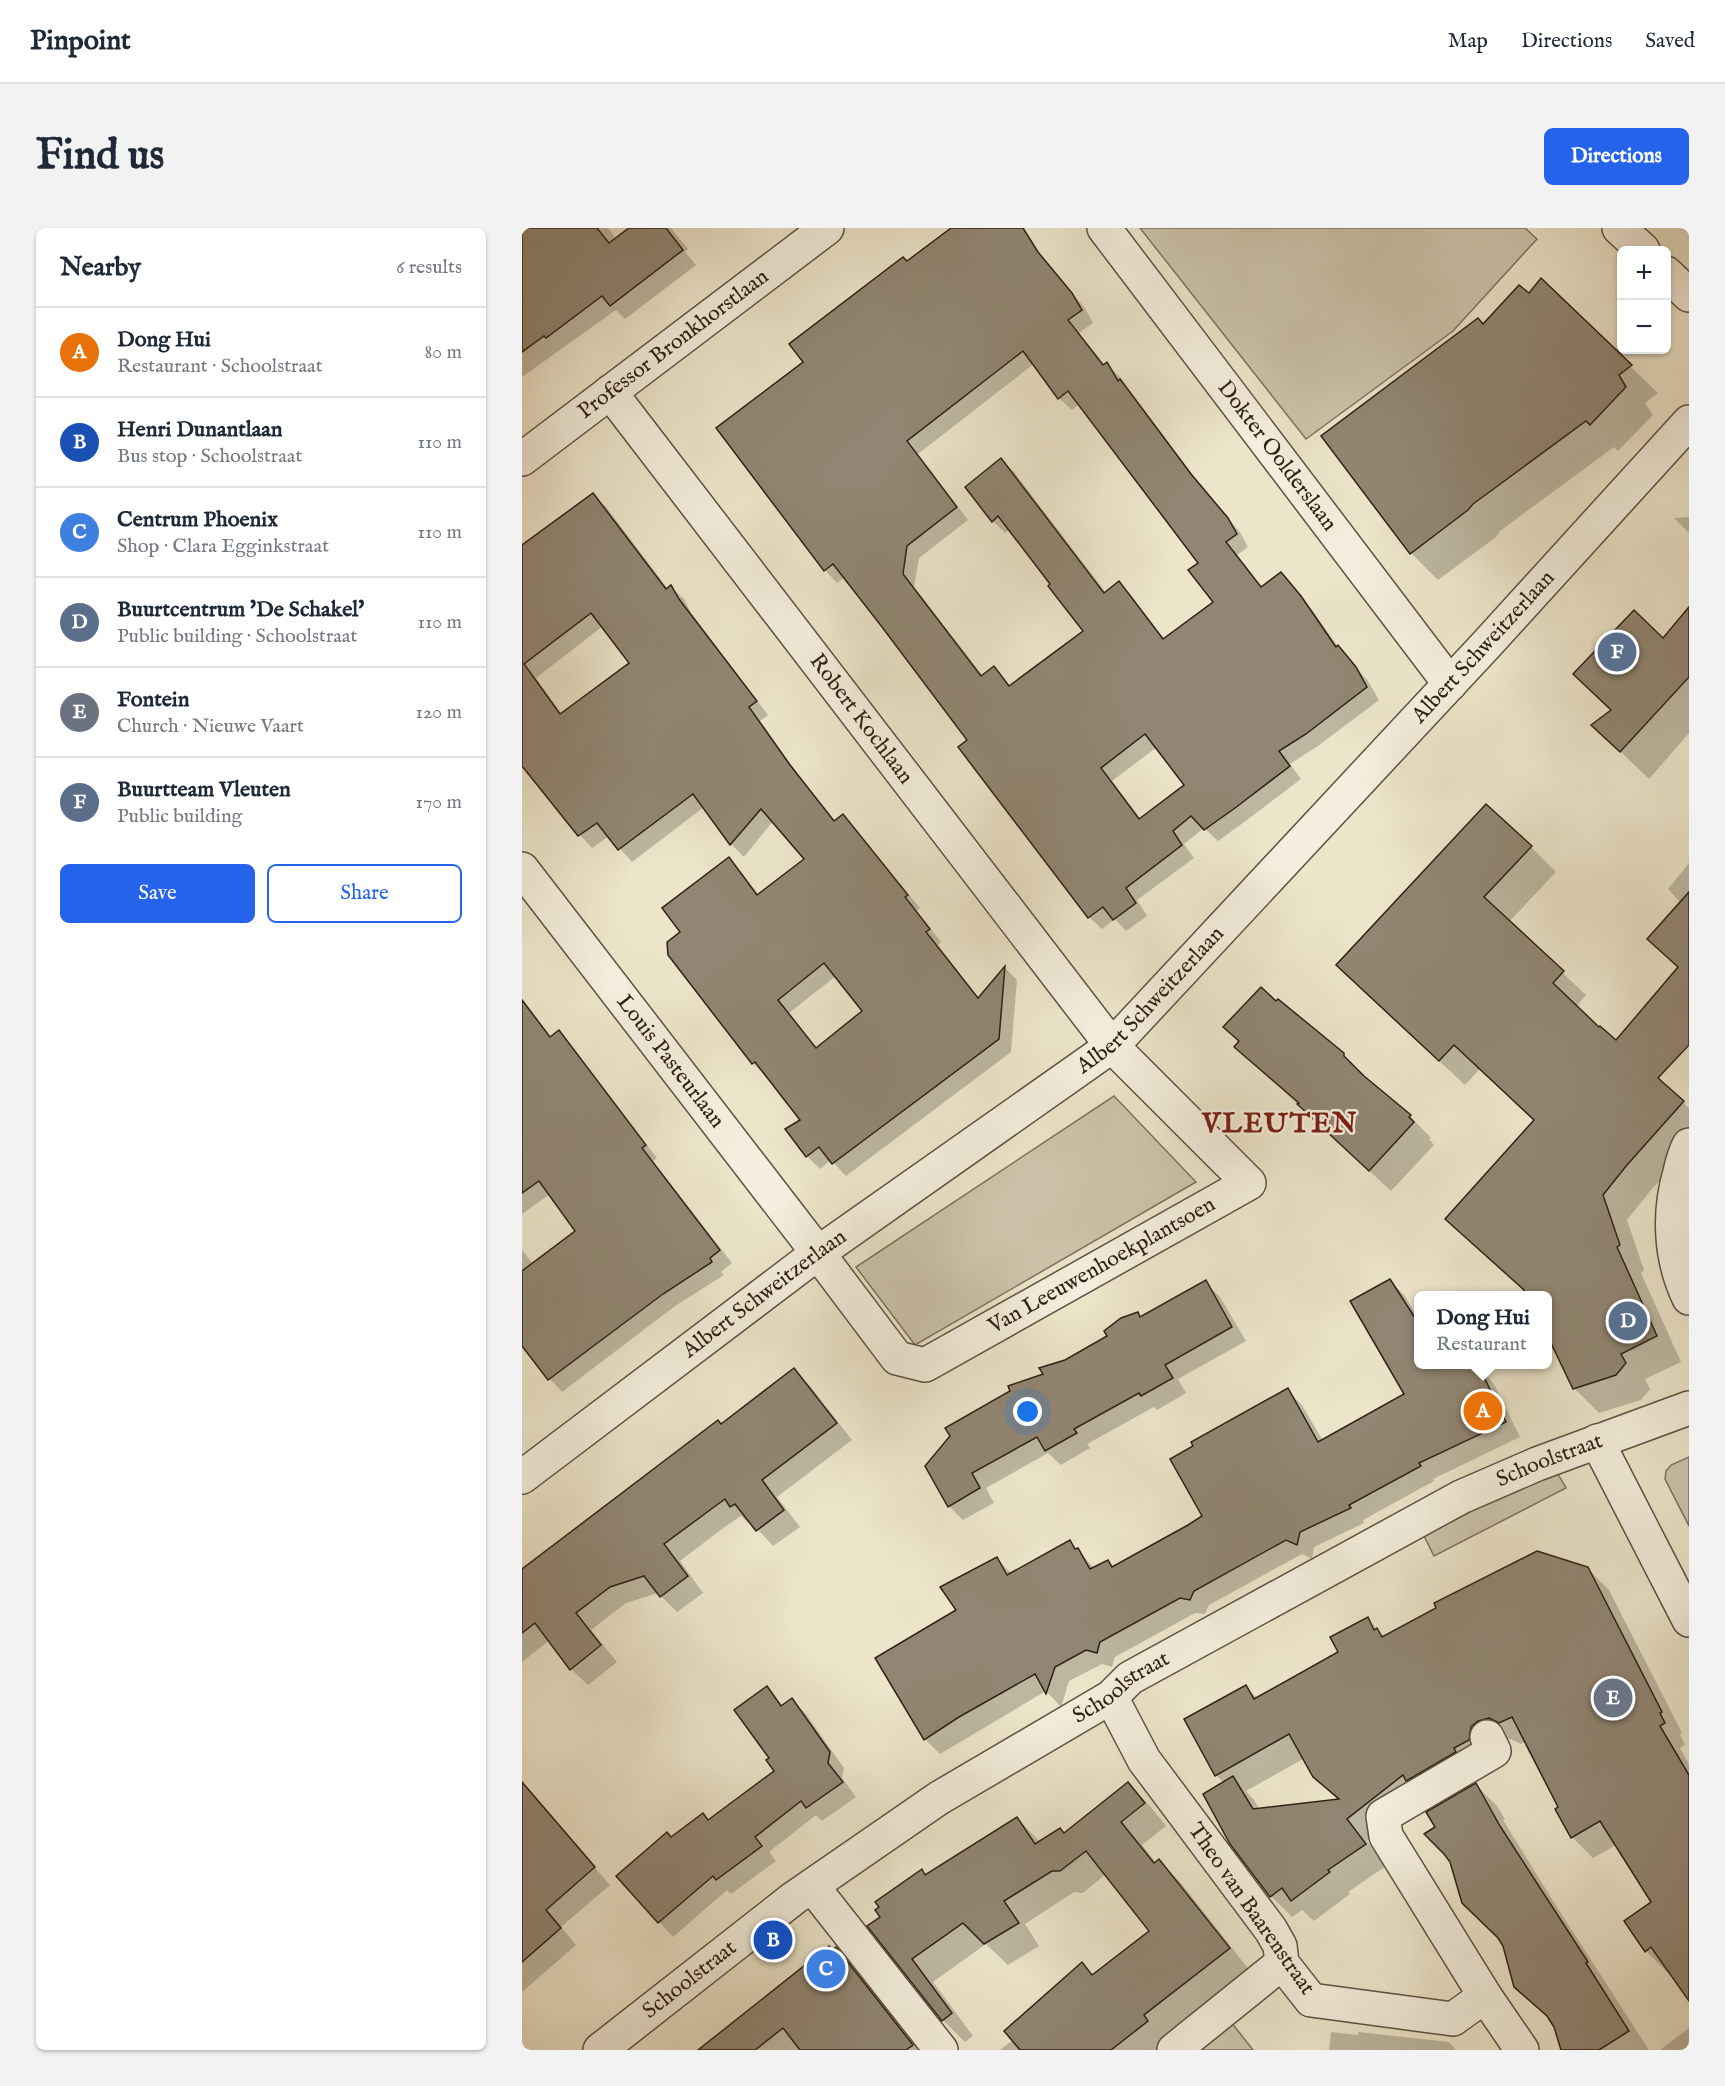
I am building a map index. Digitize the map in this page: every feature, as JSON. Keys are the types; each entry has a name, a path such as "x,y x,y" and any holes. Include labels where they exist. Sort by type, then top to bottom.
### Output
{"street":[{"name":"Professor Bronkhorstlaan","path":"522,459 827,228"},
{"name":"Dokter Oolderslaan","path":"1104,228 1450,684"},
{"path":"1619,228 1639,246"},
{"path":"1671,278 1689,295"},
{"name":"Robert Kochlaan","path":"610,392 1112,1046"},
{"name":"Albert Schweitzerlaan","path":"524,1470 818,1253 1112,1046 1450,684 1689,422"},
{"name":"Louis Pasteurlaan","path":"522,870 818,1253"},
{"name":"Van Leeuwenhoekplantsoen","path":"818,1253 897,1358 925,1365 1249,1183 1112,1046"},
{"path":"1689,1145 1676,1186 1671,1226 1676,1260 1689,1298"},
{"name":"Schoolstraat","path":"600,2050 812,1886 939,1798 1111,1697 1130,1678 1461,1497 1537,1464 1689,1408"},
{"path":"1597,1441 1689,1620"},
{"name":"Theo van Baarenstraat","path":"1111,1697 1144,1760 1271,1930 1280,1946 1282,1963 1311,2000 1453,2019 1485,1996"},
{"path":"1487,1737 1494,1751 1383,1816 1386,1836 1485,1996 1522,2050"},
{"path":"812,1886 941,2050"},
{"path":"1174,2050 1282,1963"}],"shaded area":[{"path":"1140,228 1525,228 1537,239 1453,331 1306,439"},
{"path":"1114,1096 1196,1182 915,1345 856,1267"},
{"path":"1689,1457 1689,1526 1665,1479 1666,1471 1671,1465"},
{"path":"1558,1474 1566,1488 1434,1556 1424,1536 1504,1494"},
{"path":"1231,2022 1253,2050 1196,2050"}],"building":[{"path":"522,228 597,228 609,243 629,228 666,228 683,250 610,306 602,296 546,338 544,336 522,352"},
{"path":"951,228 1023,228 1038,252 1072,293 1082,310 1068,320 1103,365 1107,362 1118,381 1120,379 1191,474 1228,518 1237,534 1226,542 1261,587 1281,572 1301,596 1336,647 1338,645 1356,667 1367,687 1306,734 1279,751 1290,766 1235,808 1204,830 1191,816 1173,831 1182,845 1126,888 1136,903 1113,920 1103,907 1088,918 958,747 967,740 882,627 833,564 824,571 716,428 803,362 789,344 903,257 907,261","holes":["1023,351 1058,399 1068,391 1198,563 1188,570 1213,602 1163,639 1119,581 1104,593 1001,458 965,487 992,522 998,516 1083,631 1009,686 994,666 981,676 903,574 907,546 957,507 907,441","1145,734 1184,785 1139,819 1101,768"]},
{"path":"1541,278 1617,351 1617,354 1620,354 1632,365 1619,375 1626,387 1590,425 1586,421 1473,504 1410,554 1321,436 1478,318 1483,324 1519,285 1529,293"},
{"path":"593,493 666,589 671,585 679,599 757,701 749,707 790,765 834,821 843,814 908,895 905,897 930,929 926,932 978,998 1005,966 999,1039 832,1164 819,1147 806,1157 785,1129 800,1120 755,1062 752,1064 668,955 667,942 680,932 662,908 729,857 757,895 804,859 761,809 730,845 693,794 618,850 597,823 578,836 522,766 522,545","holes":["591,613 629,663 560,714 524,664","824,963 862,1011 816,1048 778,1000"]},
{"path":"1689,607 1689,677 1620,752 1591,725 1611,710 1573,674 1634,610 1663,638"},
{"path":"1486,804 1532,846 1484,897 1564,971 1553,983 1616,1040 1678,967 1647,939 1689,892 1689,1045 1658,1078 1684,1101 1603,1195 1620,1245 1617,1247 1657,1336 1621,1354 1626,1363 1616,1375 1573,1389 1552,1345 1552,1291 1524,1291 1445,1219 1534,1120 1454,1045 1439,1061 1336,965"},
{"path":"1261,987 1344,1053 1344,1056 1364,1076 1411,1115 1409,1117 1414,1122 1369,1171 1297,1104 1299,1103 1234,1047 1239,1041 1223,1027"},
{"path":"522,1000 550,1037 559,1030 646,1145 642,1148 720,1250 710,1258 712,1262 663,1294 548,1380 522,1346 522,1271 575,1231 539,1181 522,1193"},
{"path":"1390,1279 1414,1316 1414,1369 1480,1369 1506,1422 1419,1463 1421,1466 1349,1505 1351,1508 1300,1532 1297,1545 1286,1540 1194,1591 1190,1600 1180,1598 1100,1642 1097,1653 1086,1650 1055,1667 1046,1694 1035,1674 959,1717 924,1740 875,1658 956,1610 940,1587 997,1557 1007,1575 1070,1540 1075,1549 1078,1548 1090,1569 1108,1560 1112,1567 1188,1525 1202,1516 1170,1459 1193,1446 1191,1442 1288,1388 1318,1442 1404,1394 1350,1301"},
{"path":"1206,1280 1232,1327 1165,1365 1173,1378 1141,1396 1139,1393 1074,1429 1077,1433 1045,1451 1037,1437 972,1473 980,1488 948,1507 925,1466 950,1436 945,1428 1010,1391 1008,1386 1043,1374 1039,1368 1065,1360 1107,1336 1104,1331 1121,1318 1138,1312 1140,1317"},
{"path":"794,1368 837,1423 762,1480 784,1510 756,1531 735,1504 730,1507 725,1499 664,1544 688,1576 660,1597 644,1576 610,1587 576,1613 601,1645 570,1670 535,1623 522,1633 522,1569 718,1420 721,1424"},
{"path":"1537,1551 1588,1567 1662,1712 1660,1713 1665,1723 1660,1726 1689,1775 1689,2001 1651,1947 1645,1952 1624,1921 1651,1902 1600,1821 1571,1838 1555,1809 1558,1807 1512,1717 1499,1723 1489,1718 1478,1721 1471,1727 1469,1740 1454,1748 1456,1752 1406,1781 1403,1775 1347,1819 1366,1844 1328,1870 1330,1872 1291,1901 1282,1888 1270,1897 1230,1844 1203,1794 1233,1776 1253,1809 1339,1799 1313,1777 1289,1734 1215,1776 1184,1719 1246,1685 1254,1699 1338,1652 1330,1637 1368,1617 1374,1630 1377,1628 1382,1637 1436,1608 1434,1603"},
{"path":"767,1686 781,1706 792,1698 830,1752 828,1763 843,1782 806,1808 801,1801 755,1837 762,1846 716,1880 713,1876 658,1923 616,1876 667,1832 671,1837 703,1813 708,1820 774,1771 766,1760 769,1758 734,1710"},
{"path":"522,1782 595,1867 546,1910 561,1928 522,1962"},
{"path":"1128,1782 1145,1803 1121,1822 1154,1863 1159,1859 1230,1948 1144,2015 1148,2021 1111,2050 1020,2050 1004,2031 1082,1962 1092,1975 1149,1931 1086,1851 1060,1871 1052,1871 1004,1901 1019,1923 984,1944 963,1923 912,1959 952,2013 942,2021 867,1926 880,1917 875,1910 879,1907 875,1902 922,1869 925,1875 1017,1817 1035,1844 1060,1828 1064,1833"},
{"path":"1476,1783 1500,1826 1588,1962 1586,1963 1629,2031 1599,2050 1561,2050 1554,2027 1547,2016 1514,1987 1503,1946 1498,1938 1462,1903 1450,1862 1424,1834 1435,1827 1426,1812"},
{"path":"829,1946 832,1950 836,1947 913,2045 906,2050 800,2050 783,2028 755,2050 698,2050"}],"place":[{"name":"Buurtteam Vleuten","path":"1617,652"},
{"name":"Buurtcentrum 'De Schakel'","path":"1628,1321"},
{"name":"Dong Hui","path":"1483,1411"},
{"name":"Fontein","path":"1613,1698"},
{"name":"Henri Dunantlaan","path":"773,1940"},
{"name":"Centrum Phoenix","path":"826,1969"}],"district":[{"name":"VLEUTEN","path":"1280,1124"}]}
